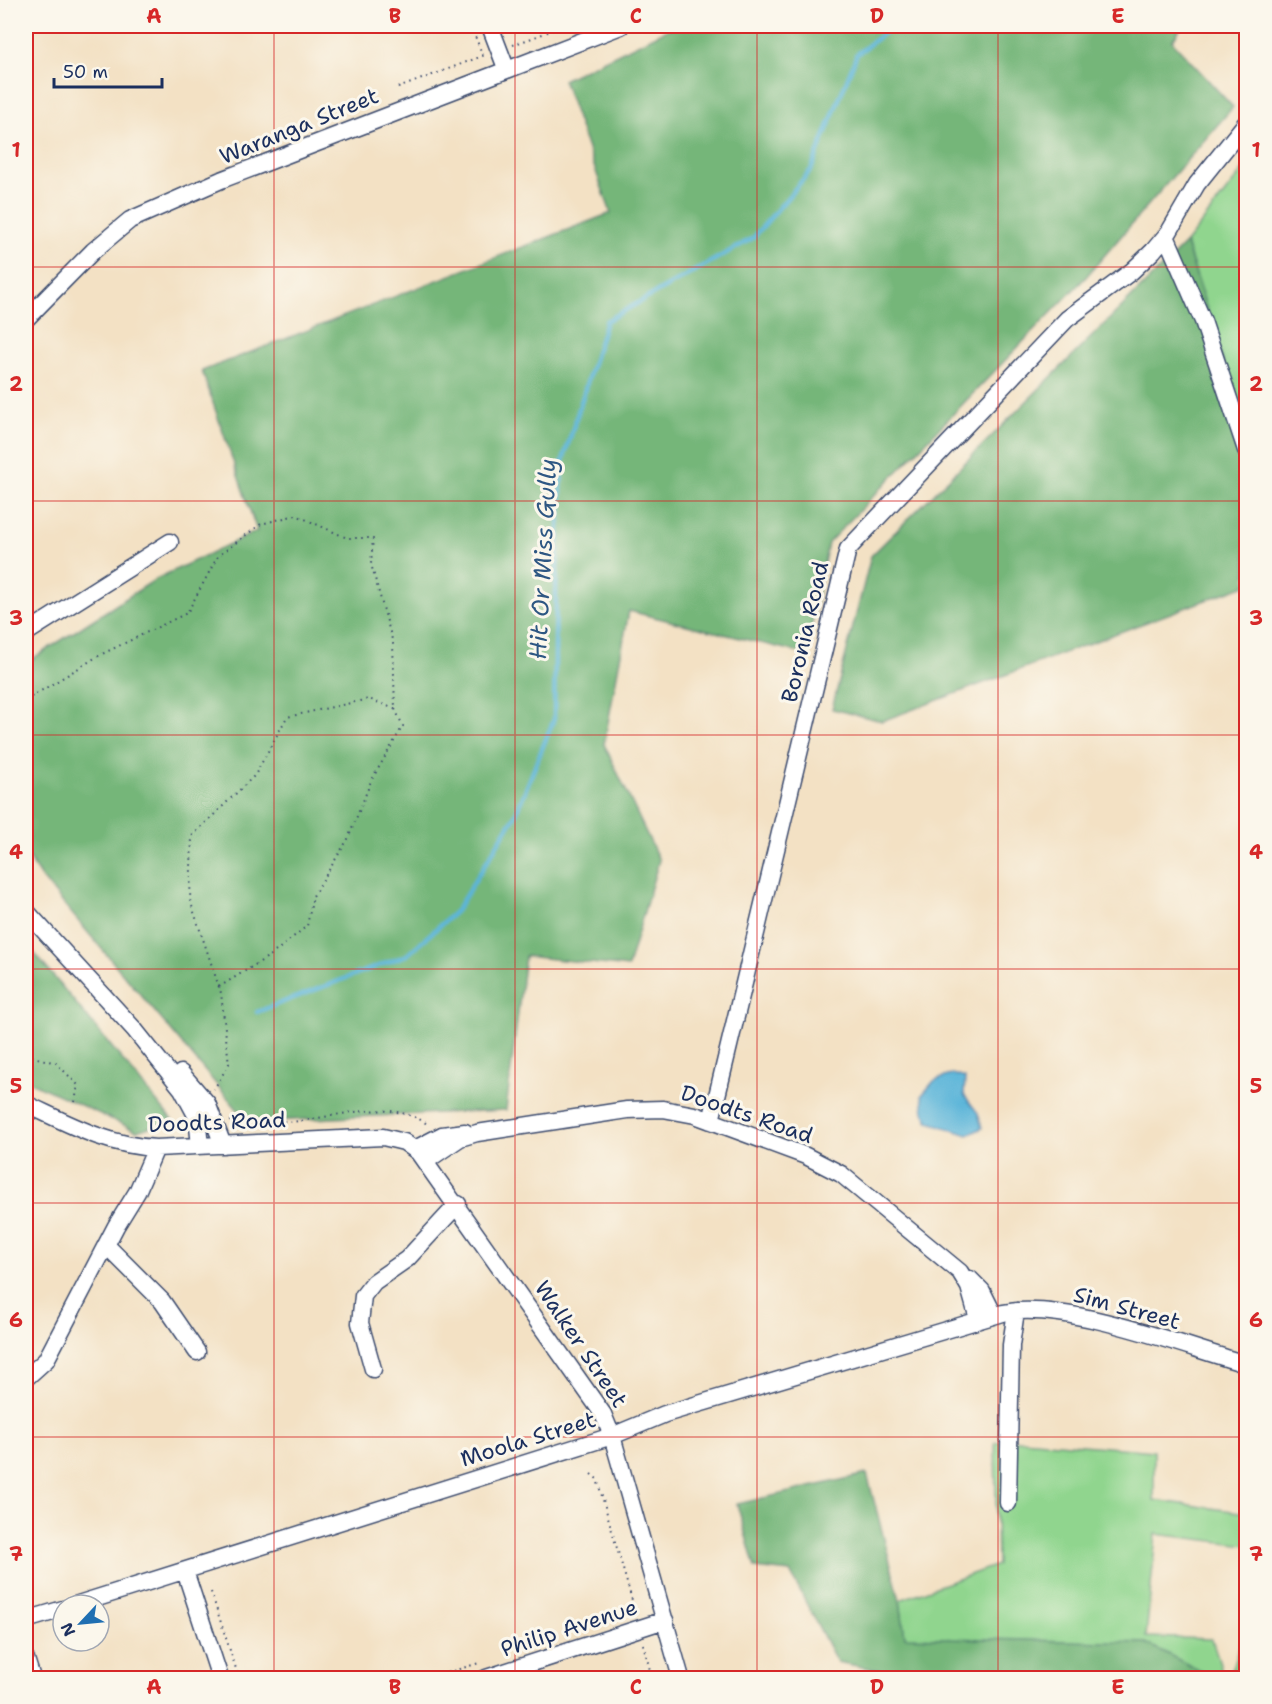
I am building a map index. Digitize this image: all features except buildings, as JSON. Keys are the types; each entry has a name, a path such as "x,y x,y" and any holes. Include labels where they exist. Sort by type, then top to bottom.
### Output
{"street":[{"path":"490,26 506,68"},
{"name":"Waranga Street","path":"26,319 93,251 130,220 221,180 506,68 621,26"},
{"name":"Boronia Road","path":"711,1121 848,549 1067,319 1137,267 1166,236 1193,190 1246,123"},
{"path":"1166,236 1203,321 1246,450"},
{"path":"26,633 170,542"},
{"path":"26,911 134,1029 190,1083 204,1100 216,1122 224,1145"},
{"path":"134,1029 190,1101 197,1117 200,1146"},
{"name":"Doodts Road","path":"26,1104 106,1141 156,1148 383,1137 397,1139 421,1155"},
{"name":"Doodts Road","path":"421,1155 460,1138 487,1131 635,1109 670,1110 711,1121 806,1156 841,1174 979,1286 986,1317"},
{"name":"Doodts Road","path":"421,1155 441,1136 456,1132 487,1131"},
{"path":"26,1378 46,1360 106,1245 140,1187 156,1148"},
{"name":"Walker Street","path":"421,1155 458,1204 600,1408 612,1436 681,1678"},
{"path":"373,1369 360,1323 363,1296 374,1282 407,1259 458,1204"},
{"path":"106,1245 162,1301 196,1352"},
{"path":"1008,1503 1011,1345 1016,1311"},
{"name":"Sim Street","path":"986,1317 1016,1311 1044,1311 1086,1318 1246,1364"},
{"name":"Moola Street","path":"111,1594 612,1436 665,1414 986,1317"},
{"path":"185,1571 220,1678"},
{"path":"26,1620 51,1613"},
{"name":"Philip Avenue","path":"486,1678 665,1620"},
{"path":"26,1659 32,1678"}],"path":[{"path":"471,26 483,56"},
{"path":"398,88 564,26"},
{"path":"26,700 100,655 187,613 218,556 261,524 296,514 347,538 373,538 371,564 393,643 395,709 403,726 371,781 348,839 313,896 307,926 271,955 219,987"},
{"path":"204,1100 229,1064 219,987 190,900 192,836 255,775 287,717 369,699 395,709"},
{"path":"26,1056 56,1064 78,1085 75,1102"},
{"path":"216,1122 275,1119 286,1122 335,1113 388,1112 417,1117 441,1136"},
{"path":"591,1473 597,1479 636,1614"},
{"path":"211,1592 239,1678"},
{"path":"643,1644 650,1670 658,1678"}],"green space":[{"path":"675,26 1182,26 1172,41 1233,107 1085,278 828,543 806,654 629,611 604,744 659,860 628,967 525,956 506,1110 248,1122 41,877 26,854 26,663 156,579 257,531 202,371 611,213 563,80"},
{"path":"1246,166 1246,435 1186,243"},
{"path":"1186,243 1246,435 1246,585 882,721 832,709 871,556"},
{"path":"26,943 172,1120 137,1131 26,1080"},
{"path":"1022,1440 1154,1451 1154,1500 1246,1513 1246,1545 1156,1534 1146,1637 1212,1639 1222,1671 1220,1678 907,1678 893,1634 904,1634 900,1600 997,1565 995,1442"},
{"path":"867,1474 900,1600 905,1637 1146,1643 1214,1678 920,1678 837,1662 790,1572 755,1568 737,1504"},
{"path":"1246,1626 1246,1678 1229,1678"}],"water":[{"path":"953,1074 965,1078 964,1095 978,1113 982,1128 968,1135 929,1122 924,1112 922,1095 934,1081"}],"waterway":[{"name":"Hit Or Miss Gully","path":"257,1012 407,955 456,911 515,816 554,719 556,590 562,464 606,321 753,238 811,170 857,54 893,26"}]}
